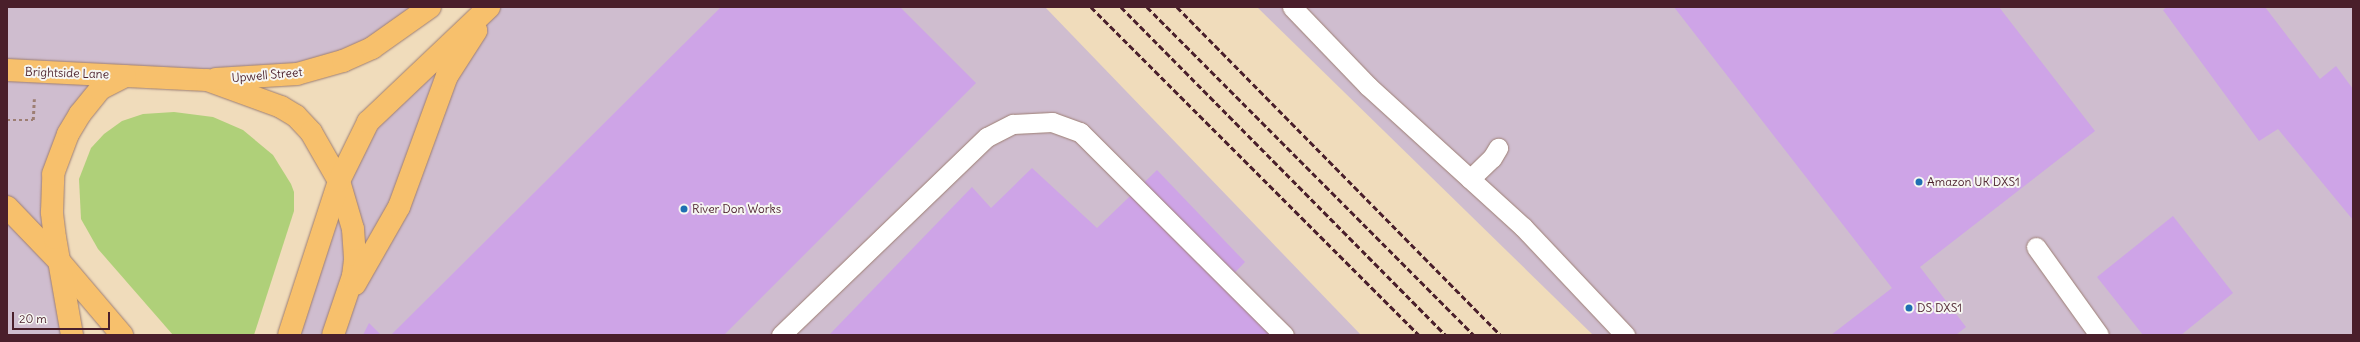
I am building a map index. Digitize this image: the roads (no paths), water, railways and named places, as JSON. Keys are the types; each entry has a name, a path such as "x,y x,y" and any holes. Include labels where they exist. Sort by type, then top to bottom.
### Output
{"main road":[{"name":"Upwell Street","path":"207,80 297,74 343,61 372,48 430,7"},
{"path":"289,335 339,181 368,122 491,7"},
{"path":"333,335 349,294 399,207 447,76 491,7"},
{"name":"Brightside Lane","path":"7,70 34,73 127,75 207,80"},
{"path":"72,335 52,212 53,174 68,134 100,89 127,75"},
{"path":"207,80 281,107 296,116 311,132 339,181 348,210 355,244 353,276 349,294"},
{"path":"7,207 60,262 122,335"},
{"path":"273,335 297,311"}],"lane":[{"path":"1292,7 1368,86 1522,227 1625,335"},
{"path":"781,335 987,137 1013,124 1052,122 1080,132 1284,335"},
{"path":"1470,179 1492,158 1498,148"},
{"path":"2036,247 2099,335"}],"railway":[{"path":"1091,7 1419,335"},
{"path":"1121,7 1446,335"},
{"path":"1147,7 1474,335"},
{"path":"1177,7 1500,335"}],"place":[{"name":"Amazon UK DXS1","path":"1919,182"},
{"name":"River Don Works","path":"684,209"},
{"name":"DS DXS1","path":"1909,308"}]}
